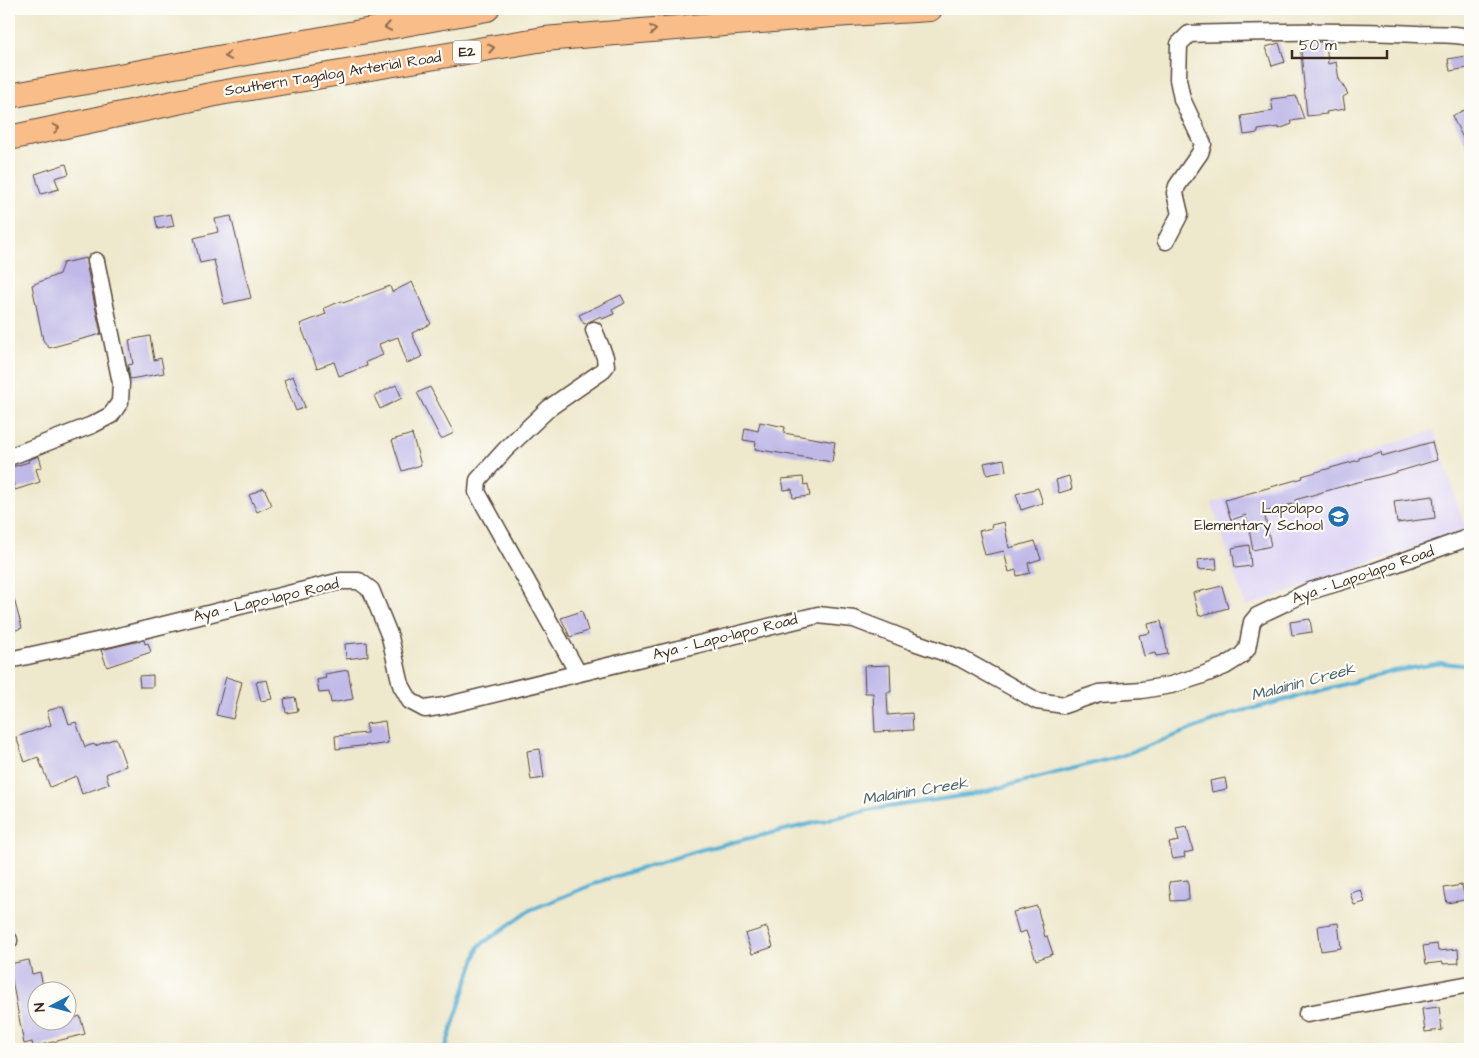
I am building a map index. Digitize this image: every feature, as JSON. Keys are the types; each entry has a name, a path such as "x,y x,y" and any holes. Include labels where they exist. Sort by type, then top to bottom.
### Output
{"highway":[{"path":"9,96 487,9"},
{"name":"Southern Tagalog Arterial Road","path":"9,138 220,93 544,39 930,9"}],"street":[{"path":"1166,241 1180,214 1175,193 1177,186 1200,153 1203,144 1182,98 1178,79 1179,44 1189,34 1360,31 1464,35 1470,38"},
{"path":"9,457 92,425 111,415 120,402 121,383 96,262"},
{"path":"578,673 477,492 476,485 478,480 505,450 549,408 601,372 606,366 605,357 594,330"},
{"name":"Aya - Lapo-lapo Road","path":"9,660 111,638 341,581 359,580 371,590 378,605 390,637 401,685 410,701 425,709 444,706 818,615 854,619 960,658 1037,701 1064,705 1099,693 1142,690 1171,685 1200,676 1224,666 1241,656 1247,649 1252,622 1256,616 1310,591 1374,572 1470,536"},
{"path":"1307,1014 1470,984"}],"shaded area":[{"name":"Lapolapo Elementary School","path":"1434,430 1466,530 1245,607 1212,503"}],"building":[{"path":"1300,42 1326,42 1328,64 1336,62 1339,79 1348,94 1343,97 1345,109 1326,112 1327,114 1307,116"},
{"path":"1279,43 1285,62 1272,66 1266,47"},
{"path":"1466,56 1468,68 1450,71 1448,59"},
{"path":"1296,96 1304,119 1291,121 1292,124 1279,129 1279,127 1258,130 1258,133 1244,135 1241,116 1273,111 1271,99"},
{"path":"1464,110 1470,123 1470,152 1452,116"},
{"path":"66,164 69,174 55,178 59,189 41,194 35,174"},
{"path":"171,214 174,226 158,229 155,217"},
{"path":"231,216 251,298 224,304 214,260 200,263 194,238 218,232 215,219"},
{"path":"86,258 101,334 49,348 43,340 32,285 59,274 63,263"},
{"path":"412,282 431,324 412,333 422,357 407,363 398,337 379,344 383,355 366,362 367,366 339,376 334,362 317,368 300,324 326,314 324,308 342,301 343,303 390,286 392,292"},
{"path":"621,295 625,303 612,310 614,314 602,319 601,316 584,324 579,315"},
{"path":"150,336 154,360 161,358 164,373 130,379 128,365 133,364 129,340"},
{"path":"293,376 305,407 296,411 284,380"},
{"path":"396,385 402,398 380,409 374,396"},
{"path":"430,387 454,433 441,439 417,393"},
{"path":"760,422 785,427 784,433 835,442 832,462 755,449 756,442 743,440 745,428 758,431"},
{"path":"412,434 421,465 402,471 392,440"},
{"path":"1432,442 1437,460 1295,500 1296,503 1264,512 1271,546 1253,550 1246,515 1231,520 1225,500 1303,478 1302,476 1359,460 1359,458 1381,452 1382,456"},
{"path":"39,456 42,467 36,469 40,482 15,490 9,468 29,462 28,460"},
{"path":"1004,459 1006,471 987,475 984,463"},
{"path":"1069,476 1072,489 1059,493 1056,480"},
{"path":"803,477 804,485 808,484 810,496 793,498 792,489 784,490 782,479"},
{"path":"264,488 272,505 257,512 249,495"},
{"path":"1038,488 1043,503 1021,510 1016,494"},
{"path":"1433,496 1435,518 1397,523 1394,501"},
{"path":"1004,522 1009,548 1035,541 1041,559 1028,563 1030,573 1017,576 1016,570 1009,572 1004,551 985,555 979,531 992,528 991,525"},
{"path":"1249,545 1251,566 1235,568 1232,548"},
{"path":"1216,558 1217,569 1198,570 1197,560"},
{"path":"1222,586 1228,608 1199,616 1193,593"},
{"path":"9,592 12,592 22,628 9,632"},
{"path":"582,611 588,631 570,637 561,618"},
{"path":"1310,619 1312,632 1292,635 1290,622"},
{"path":"1161,621 1168,654 1156,656 1155,653 1144,656 1139,635 1150,633 1148,624"},
{"path":"144,640 145,644 148,643 151,652 107,667 101,650"},
{"path":"367,642 368,656 346,659 345,644"},
{"path":"890,665 891,692 887,692 888,715 912,713 913,730 875,732 873,693 865,693 864,666"},
{"path":"348,670 353,699 331,703 329,692 319,693 317,680 326,678 325,674"},
{"path":"153,675 153,687 140,687 139,676"},
{"path":"226,677 242,682 233,719 216,715"},
{"path":"267,680 272,699 261,701 256,682"},
{"path":"295,697 298,711 286,713 284,699"},
{"path":"63,706 69,724 76,722 85,747 94,744 95,746 116,738 126,766 106,774 109,784 82,794 76,776 50,787 38,757 25,762 16,737 51,725 47,711"},
{"path":"385,721 388,743 336,749 335,736 367,733 366,724"},
{"path":"540,749 544,778 531,780 527,751"},
{"path":"1225,778 1227,789 1212,792 1210,781"},
{"path":"1187,827 1193,851 1184,853 1185,857 1173,859 1169,843 1179,841 1176,829"},
{"path":"1188,880 1189,900 1171,901 1169,882"},
{"path":"1462,885 1465,900 1447,903 1444,888"},
{"path":"1361,890 1365,902 1354,905 1350,893"},
{"path":"1037,906 1045,937 1047,936 1053,954 1036,960 1026,931 1019,933 1013,912"},
{"path":"1338,923 1341,948 1321,951 1318,926"},
{"path":"767,927 773,947 752,954 745,934"},
{"path":"1437,944 1438,951 1458,949 1459,963 1426,964 1423,946"},
{"path":"29,960 32,974 40,972 42,980 28,980 28,1030 78,1030 78,1017 80,1016 85,1034 33,1047 32,1042 24,1044 9,964"},
{"path":"1439,1007 1442,1030 1425,1032 1422,1009"}],"waterway":[{"name":"Malainin Creek","path":"445,1049 479,946 530,910 604,880 700,850 868,810 975,794 1121,756 1232,714 1394,671 1442,663 1470,666"}],"place":[{"name":"Lapolapo Elementary School","path":"1339,517"}]}
